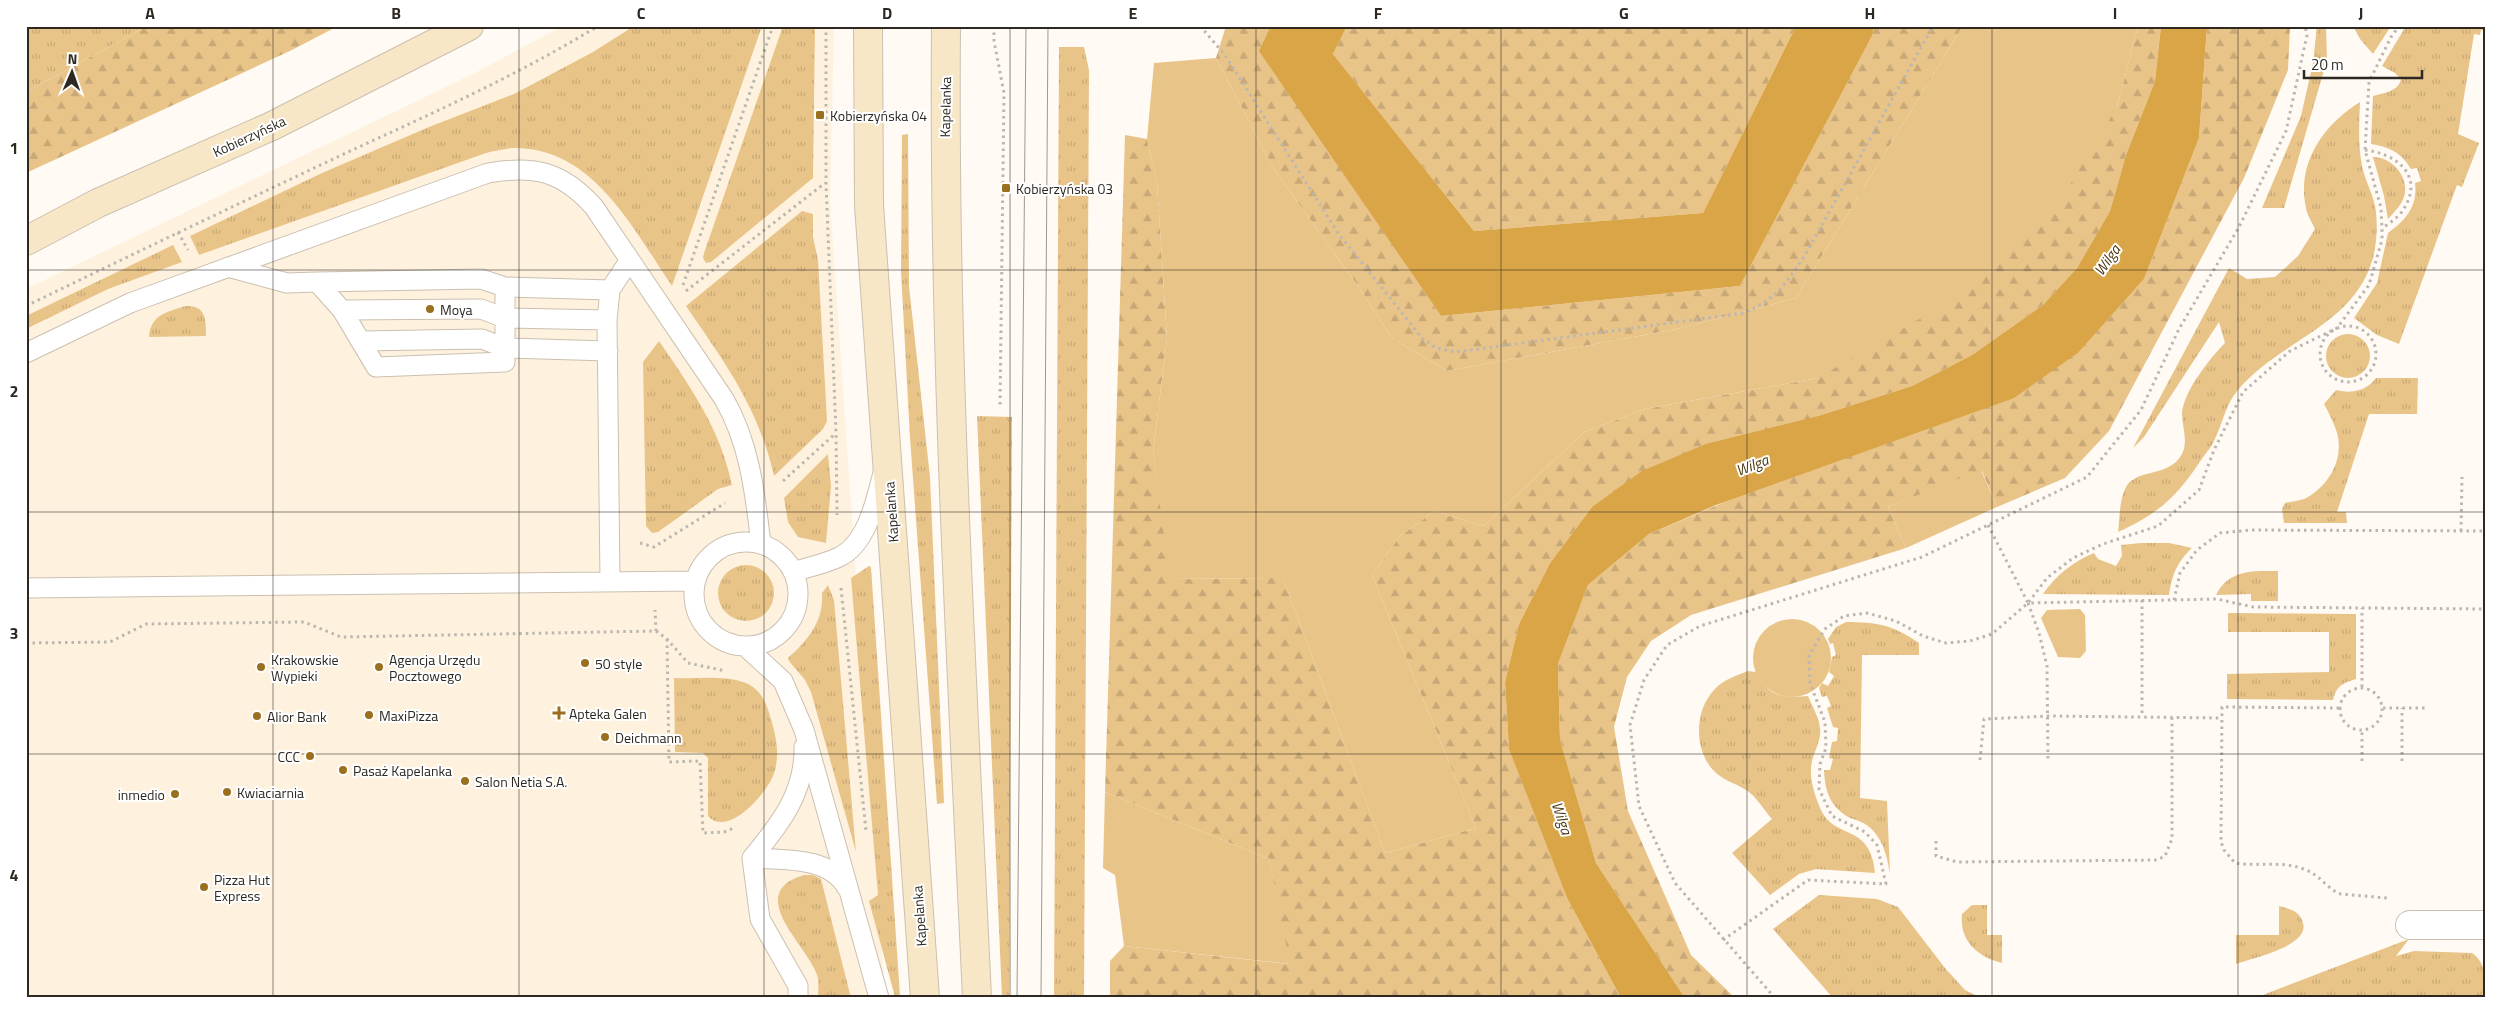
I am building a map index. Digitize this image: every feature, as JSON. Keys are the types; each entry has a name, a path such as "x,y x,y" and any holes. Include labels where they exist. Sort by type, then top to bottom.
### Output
{"main road":[{"name":"Kobierzyńska","path":"26,241 98,203 272,126 469,26"},
{"name":"Kapelanka","path":"868,26 868,205 925,998"},
{"name":"Kapelanka","path":"946,26 944,177 949,382 977,998"}],"street":[{"path":"2410,925 2485,925"}],"lane":[{"path":"26,353 130,303 488,173 513,169 548,173 562,179 575,188 594,207 734,416 747,454 761,544"},
{"path":"610,582 607,320 610,290 629,261"},
{"path":"228,267 287,283 481,279 505,287 610,290"},
{"path":"317,282 342,310 376,367 505,362 505,287"},
{"path":"342,310 482,309 506,318 607,320"},
{"path":"362,341 482,339 505,348 608,351"},
{"path":"794,572 838,558 850,550 858,540 877,495 886,452"},
{"path":"748,542 761,544 775,550 794,572 799,589 797,607 790,623 779,636 763,644 746,647 730,644 716,637 704,626 696,612 695,580 701,568 721,548 734,543 748,542"},
{"path":"26,588 695,580"},
{"path":"746,647 784,681 804,730 879,998"},
{"path":"798,998 798,986 760,919 752,858 781,823 794,799 803,769 804,730"},
{"path":"752,858 815,864 836,874 848,889"}],"path":[{"path":"26,306 205,219 470,97 561,49 598,26"},
{"path":"679,297 773,26"},
{"path":"994,26 994,41 1004,93 1000,406"},
{"path":"1200,26 1225,55 1338,233 1422,338 1436,348 1456,352 1744,313 1765,304 1783,287 1804,257 1933,26"},
{"path":"1774,998 1675,883 1639,806 1630,725 1644,680 1667,645 1700,626 1922,557 2086,477 2141,410 2179,329 2239,227 2286,132 2307,35 2305,26"},
{"path":"1723,940 1808,880 1886,884 1877,846 1865,832 1832,816 1819,789 1820,764 1826,748 1825,722 1810,683 1809,655 1825,629 1844,616 1867,613 1896,621 1923,636 1946,643 1970,641 1992,634 2028,603 2047,578 2073,558 2103,544 2158,526 2199,490 2214,450 2243,392 2290,351 2338,328 2351,326 2363,330 2372,338 2376,350 2375,364 2367,376 2356,382 2342,382 2330,376 2323,367 2320,355 2322,344 2329,333 2338,328 2369,285 2382,240 2381,208 2366,150 2366,110 2369,82 2391,37 2399,26"},
{"path":"2366,150 2382,152 2398,160 2406,170 2410,184 2410,198 2403,212 2382,228"},
{"path":"664,314 679,297 826,183"},
{"path":"2461,531 2462,477"},
{"path":"1988,525 2028,603 2039,633 2047,666 2048,761"},
{"path":"2174,600 2180,573 2197,550 2220,533 2251,530 2485,531"},
{"path":"654,547 656,631"},
{"path":"2028,603 2217,599 2253,607 2485,609"},
{"path":"2142,600 2142,717"},
{"path":"2362,608 2362,687"},
{"path":"26,643 110,642 146,624 304,622 341,637 656,631 667,639 688,663 719,671 733,671"},
{"path":"667,639 669,762 700,761 702,833 724,832 742,823"},
{"path":"2362,687 2372,690 2380,698 2383,708 2380,719 2373,727 2362,731 2350,728 2342,720 2339,708 2342,697 2351,689 2362,687"},
{"path":"2339,708 2222,707 2220,835 2224,850 2235,862 2291,865 2304,869 2318,875 2334,892 2341,894 2397,898"},
{"path":"2383,708 2428,708"},
{"path":"2402,708 2402,761"},
{"path":"1980,760 1984,719 2049,716 2221,718"},
{"path":"1936,841 1936,856 1957,862 2157,860 2165,856 2172,839 2172,718"},
{"path":"2362,731 2362,761"}],"shaded area":[{"path":"562,26 834,26 830,201 885,998 26,998 26,289 475,73"}],"green space":[{"path":"26,26 143,26 142,29 26,92"},
{"path":"143,26 338,26 292,50 26,173 26,92 142,29"},
{"path":"634,26 762,26 672,286 626,217 608,195 588,176 566,161 541,151 512,148 486,153 199,255 190,236 322,173 429,127 514,94 593,52"},
{"path":"783,26 815,26 813,178 711,262 706,263 703,258 704,253"},
{"path":"1226,26 1271,26 1260,51 1441,316 1740,286 1873,34 1874,26 1963,26 1796,298 1677,329 1447,371 1392,338 1358,286 1273,168 1216,58"},
{"path":"1347,26 1796,26 1703,213 1474,231 1333,54"},
{"path":"1963,26 2138,26 2117,107 2053,213 1964,293 1818,378 1645,409 1584,432 1484,526 1434,511 1399,537 1372,575 1476,828 1385,853 1283,578 1170,579 1153,452 1167,338 1157,183 1147,139 1154,63 1216,58 1273,168 1358,286 1392,338 1447,371 1677,329 1796,298"},
{"path":"2138,26 2161,26 2155,81 2126,155 2110,211 2077,268 2043,305 1972,355 1912,386 1818,416 1592,507 1550,563 1519,624 1505,682 1509,748 1567,898 1621,998 1110,998 1110,961 1124,946 1289,964 1269,859 1105,792 1125,135 1147,139 1157,183 1167,338 1153,452 1171,579 1283,578 1385,853 1476,828 1372,575 1399,537 1434,511 1484,526 1584,432 1645,409 1818,378 2117,107"},
{"path":"2207,26 2290,26 2288,70 2244,178 2109,431 2065,478 1997,507 1982,471 1888,507 1906,548 1691,615 1651,641 1627,677 1614,727 1628,811 1691,955 1735,998 1685,998 1596,863 1560,740 1558,664 1588,585 1649,534 2079,352 2144,279 2199,138"},
{"path":"2317,26 2326,26 2327,60 2284,208 2262,208 2301,116 2313,63"},
{"path":"2353,26 2391,26 2373,54 2360,39"},
{"path":"2406,26 2485,26 2485,31 2481,30 2480,35 2474,34 2458,134 2479,143 2462,187 2457,185 2399,344 2377,335 2354,318 2377,283 2388,233 2405,218 2413,206 2415,183 2421,181 2417,168 2411,169 2399,154 2371,144 2373,96 2390,91 2400,83 2401,79 2395,73 2382,66"},
{"path":"1059,47 1084,47 1089,70 1084,998 1054,998"},
{"path":"2360,102 2359,134 2361,158 2363,171 2375,206 2377,225 2373,258 2363,281 2350,300 2333,316 2274,358 2238,390 2224,414 2211,446 2173,496 2154,512 2118,532 2121,503 2126,487 2138,477 2172,465 2184,449 2185,440 2182,414 2184,405 2198,376 2225,343 2219,322 2144,437 2133,448 2229,268 2247,279 2275,277 2298,256 2315,229 2308,216 2304,191 2309,160 2324,133 2347,111"},
{"path":"908,134 909,286 930,477 944,803 937,804 910,438 901,271 902,135"},
{"path":"2373,157 2387,160 2393,164 2404,182 2403,200 2388,219 2384,196"},
{"path":"802,211 813,214 813,237 818,260 827,421 823,429 774,476 759,428 739,387 686,306"},
{"path":"173,245 182,262 108,289 26,329 26,316"},
{"path":"186,306 198,308 204,315 206,336 149,337 153,323 161,315"},
{"path":"2344,334 2352,334 2364,340 2370,356 2364,372 2352,378 2344,378 2332,372 2326,360 2326,352 2332,340"},
{"path":"659,341 703,409 720,445 732,485 718,489 658,532 652,533 646,526 643,362"},
{"path":"2376,378 2418,378 2417,414 2369,414 2337,512 2346,512 2347,523 2284,523 2282,509 2285,503 2303,499 2316,492 2329,478 2337,461 2339,442 2337,433 2324,404 2336,390 2348,392 2363,389"},
{"path":"977,416 1012,417 1009,998 1002,998"},
{"path":"828,454 831,486 826,543 798,537 788,522 784,498"},
{"path":"1981,470 1997,507 1906,548 1888,507"},
{"path":"2169,543 2192,548 2182,558 2176,569 2169,595 2043,594 2059,575 2087,556 2094,553 2098,559 2116,566 2122,556 2121,545"},
{"path":"740,565 752,565 766,573 774,587 772,604 766,613 752,621 740,621 730,616 723,609 718,599 718,587 723,577 730,570"},
{"path":"869,566 871,567 900,996 895,997 869,901 878,895 851,578"},
{"path":"2278,571 2278,601 2251,601 2251,594 2216,595 2228,580 2235,576 2251,572"},
{"path":"828,585 834,600 856,852 811,692 805,680 788,658 813,629 820,612 822,593"},
{"path":"2080,609 2085,615 2086,651 2080,658 2058,657 2041,618 2047,610"},
{"path":"2228,613 2356,614 2356,679 2341,686 2336,691 2333,700 2227,699 2227,674 2329,672 2329,632 2228,632"},
{"path":"1784,619 1800,619 1814,625 1825,636 1831,650 1831,666 1825,680 1814,691 1800,697 1784,697 1770,691 1759,680 1753,666 1753,650 1759,636 1770,625"},
{"path":"1846,622 1876,624 1893,628 1919,643 1919,655 1862,655 1860,798 1887,801 1890,874 1886,854 1877,836 1866,825 1843,814 1833,804 1827,792 1824,770 1830,770 1833,759 1829,758 1832,742 1837,741 1838,728 1833,727 1827,708 1831,706 1827,696 1822,697 1819,688 1822,683 1828,686 1834,676 1829,672 1832,657 1836,655 1833,643 1830,644 1828,639 1836,627"},
{"path":"1748,671 1756,672 1766,687 1777,694 1790,697 1808,696 1820,728 1811,764 1812,785 1817,800 1827,819 1860,839 1867,846 1872,857 1875,873 1816,869 1799,874 1770,895 1732,853 1772,819 1750,793 1713,770 1702,751 1699,730 1700,718 1708,698 1715,689 1726,680"},
{"path":"674,678 718,678 743,682 758,691 766,705 776,738 777,761 773,776 754,803 735,818 725,822 716,821 708,816 708,758 703,753 675,752"},
{"path":"1105,792 1269,859 1290,964 1124,946 1115,875 1103,868"},
{"path":"804,875 813,875 821,879 851,998 818,998 818,978 813,966 785,922 779,908 779,895 786,884"},
{"path":"1819,895 1877,899 1898,907 1945,968 1965,990 1981,998 1833,998 1773,929"},
{"path":"1972,905 1987,905 1987,935 2002,935 2002,963 1985,957 1978,952 1967,940 1964,932 1962,914"},
{"path":"2279,906 2294,911 2302,919 2303,931 2298,938 2278,950 2236,964 2236,935 2279,935"},
{"path":"2409,939 2396,956 2414,951 2472,953 2483,967 2485,998 2255,998"}],"water":[{"path":"1271,26 1347,26 1333,54 1474,231 1703,213 1796,26 1874,26 1873,34 1740,286 1441,316 1259,51"},
{"name":"Wilga","path":"2161,26 2207,26 2199,138 2144,279 2079,352 2014,398 1716,505 1649,534 1588,585 1558,664 1560,740 1596,863 1685,998 1621,998 1567,898 1509,749 1505,682 1519,624 1550,563 1592,507 1642,471 1706,444 1818,416 1912,386 1972,355 2043,305 2077,268 2110,211 2126,155 2155,81"}],"tram line":[{"path":"1017,998 1026,26"},
{"path":"1041,998 1048,26"}],"place":[{"name":"Kobierzyńska 04","path":"820,115"},
{"name":"Kobierzyńska 03","path":"1006,188"},
{"name":"Moya","path":"430,309"},
{"name":"50 style","path":"585,663"},
{"name":"Krakowskie Wypieki","path":"261,667"},
{"name":"Agencja Urzędu Pocztowego","path":"379,667"},
{"name":"Apteka Galen","path":"559,713"},
{"name":"MaxiPizza","path":"369,715"},
{"name":"Alior Bank","path":"257,716"},
{"name":"Deichmann","path":"605,737"},
{"name":"CCC","path":"310,756"},
{"name":"Pasaż Kapelanka","path":"343,770"},
{"name":"Salon Netia S.A.","path":"465,781"},
{"name":"Kwiaciarnia","path":"227,792"},
{"name":"inmedio","path":"175,794"},
{"name":"Pizza Hut Express","path":"204,887"}]}
